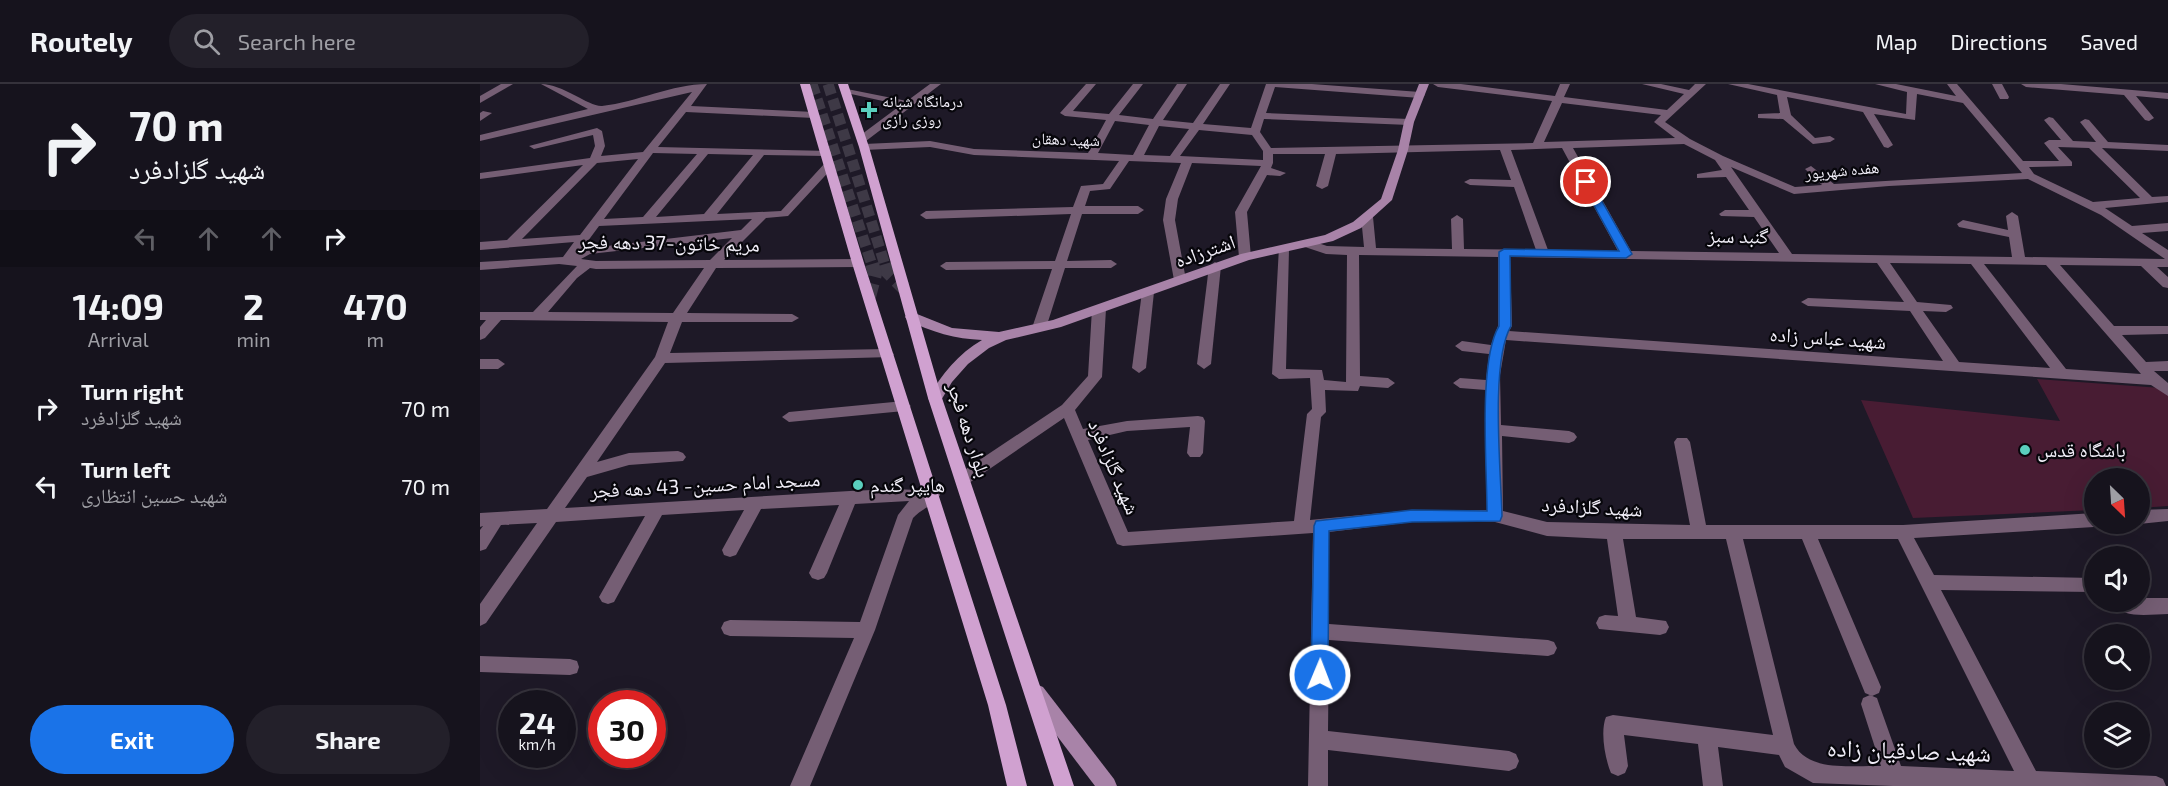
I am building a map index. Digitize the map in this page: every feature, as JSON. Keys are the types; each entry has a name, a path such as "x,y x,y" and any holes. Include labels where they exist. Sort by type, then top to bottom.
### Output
{"main road":[{"path":"805,84 858,263 997,705 1017,786"},
{"name":"بلوار دهه فجر","path":"844,87 863,143 935,398 1064,786"}],"street":[{"path":"480,87 488,84"},
{"path":"480,100 508,84"},
{"path":"546,84 598,110"},
{"path":"863,143 936,84"},
{"path":"1091,84 1065,113 1255,132"},
{"path":"1091,156 1112,118 1138,84"},
{"path":"1039,328 1085,188 1106,187 1132,158 1182,84"},
{"path":"1173,159 1225,84"},
{"path":"1280,172 1267,162 1255,132 1272,84 1422,89"},
{"path":"1438,84 1668,113 1701,84"},
{"path":"1537,146 1564,84"},
{"path":"1647,84 1691,93"},
{"path":"1732,84 1785,90 1911,118 1912,90"},
{"path":"1880,84 1964,100"},
{"path":"1952,84 2030,176 2091,206 2168,256"},
{"path":"1997,84 2004,97"},
{"path":"2026,84 2168,96"},
{"path":"480,138 702,86"},
{"path":"567,260 648,152 702,86"},
{"path":"844,87 909,104"},
{"name":"اشترزاده","path":"935,398 946,378 963,361 984,345 1002,336 1039,328 1099,309 1245,257 1329,238 1367,218 1386,200 1403,150 1409,122 1422,89"},
{"path":"1785,90 1786,116"},
{"path":"2127,92 2149,118"},
{"path":"682,109 814,116"},
{"path":"1866,109 1888,146"},
{"name":"هفده شهریور","path":"1668,113 1659,122 1686,141 1794,191 2030,176"},
{"path":"1260,116 1409,122"},
{"path":"1762,116 1786,116 1813,141 1830,139"},
{"path":"2049,120 2070,144"},
{"path":"2085,122 2105,145"},
{"path":"510,244 594,160 600,146 597,131 534,146"},
{"path":"1267,162 1331,151 1686,141"},
{"name":"شهید دهقان","path":"863,143 930,144 974,152 1267,162"},
{"path":"2019,164 2068,164 2049,143 2168,148"},
{"path":"2091,144 2148,200"},
{"path":"1566,145 1626,254"},
{"path":"1505,147 1543,253"},
{"path":"647,220 705,151"},
{"path":"1322,186 1331,151"},
{"path":"480,176 648,152 761,152 827,159"},
{"path":"708,218 761,152"},
{"path":"1719,158 1788,257"},
{"path":"594,223 784,214 827,159"},
{"path":"1180,280 1169,220 1172,199 1188,160"},
{"path":"1245,257 1241,212 1267,162"},
{"path":"1811,169 1830,187"},
{"path":"1701,176 1730,173"},
{"path":"1470,182 1519,184"},
{"path":"2091,206 2168,199"},
{"path":"926,215 1138,210"},
{"path":"1725,214 1757,213"},
{"path":"480,618 554,515 661,358 676,319 712,265 763,215"},
{"path":"2012,216 2019,260"},
{"path":"1367,218 1370,251"},
{"path":"1458,219 1458,252"},
{"path":"1963,224 2015,235"},
{"path":"2130,230 2168,227"},
{"path":"567,260 587,251 746,233"},
{"path":"480,246 583,238"},
{"name":"گنبد سبز","path":"1309,244 1326,250 1370,251 2168,262"},
{"path":"1283,250 1280,375 1317,373 1318,385 1301,527"},
{"path":"1318,385 1353,387 1353,250"},
{"path":"1495,516 1493,386 1498,342 1505,326 1504,252"},
{"path":"1880,258 1955,367"},
{"name":"مریم خاتون-37 دهه فجر","path":"480,266 567,260 596,265 858,263"},
{"path":"1974,260 2062,374"},
{"path":"2049,261 2142,367 2168,392"},
{"path":"2144,262 2168,284"},
{"path":"536,317 573,275 589,263"},
{"path":"946,266 1111,264"},
{"path":"1204,364 1215,266"},
{"path":"1139,368 1148,292"},
{"path":"1808,302 1946,308"},
{"path":"963,479 1067,409 1095,376 1099,309"},
{"path":"480,316 792,318"},
{"path":"912,316 929,326 951,333 1002,336"},
{"path":"480,335 497,317"},
{"path":"2110,331 2166,330"},
{"name":"شهید عباس زاده","path":"1462,346 1498,342 2154,380"},
{"path":"661,358 887,354"},
{"path":"480,364 498,364"},
{"path":"2142,367 2168,366"},
{"path":"1353,381 1388,383"},
{"path":"1460,383 1493,386"},
{"path":"789,417 904,406"},
{"name":"شهید گلزادفرد","path":"1067,409 1123,539 1321,526 1412,516 1495,516 1547,529 1614,532 1903,532 2084,521"},
{"path":"1078,436 1127,426 1198,421 1195,453"},
{"path":"1494,430 1569,437"},
{"path":"1682,442 1699,532"},
{"path":"582,472 629,459 678,457"},
{"path":"800,786 866,630 906,516 915,505 932,495"},
{"name":"مسجد امام حسین- 43 دهه فجر","path":"480,520 850,497 932,495"},
{"path":"818,573 850,497"},
{"path":"730,550 756,503"},
{"path":"608,597 657,508"},
{"path":"2150,516 2168,515"},
{"path":"480,544 497,518"},
{"path":"1318,786 1321,526"},
{"path":"1614,532 1628,624"},
{"name":"شهید صادقیان زاده","path":"1733,532 1785,746 1792,760 1815,779 1894,776 2156,786"},
{"path":"1807,532 1871,695 1894,776"},
{"path":"1903,532 2030,781"},
{"path":"1927,582 2084,585"},
{"path":"2150,606 2168,606"},
{"path":"1605,623 1660,627"},
{"path":"730,628 866,630"},
{"path":"1321,631 1548,648"},
{"path":"480,664 570,667"},
{"path":"1034,691 1107,786"},
{"path":"1618,766 1613,724 1785,746"},
{"path":"1707,737 1713,786"},
{"path":"1319,740 1509,761"}],"shaded area":[{"name":"باشگاه قدس","path":"2037,379 2161,388 2168,393 2168,506 2150,507 2150,468 2084,468 2084,510 1913,518 1861,400 2060,421"}],"tunnel":[{"path":"812,84 872,265"},
{"path":"828,84 885,265"},
{"path":"869,297 875,274 872,264"},
{"path":"885,264 887,271 904,288"}],"place":[{"name":"درمانگاه شبانه روزی رازی","path":"869,110"},
{"name":"باشگاه قدس","path":"2025,450"},
{"name":"هایپر گندم","path":"858,485"}],"route":[{"path":"1320,675 1321,526 1412,516 1495,516 1493,386 1496,350 1505,326 1504,252 1626,254 1586,182"}]}
